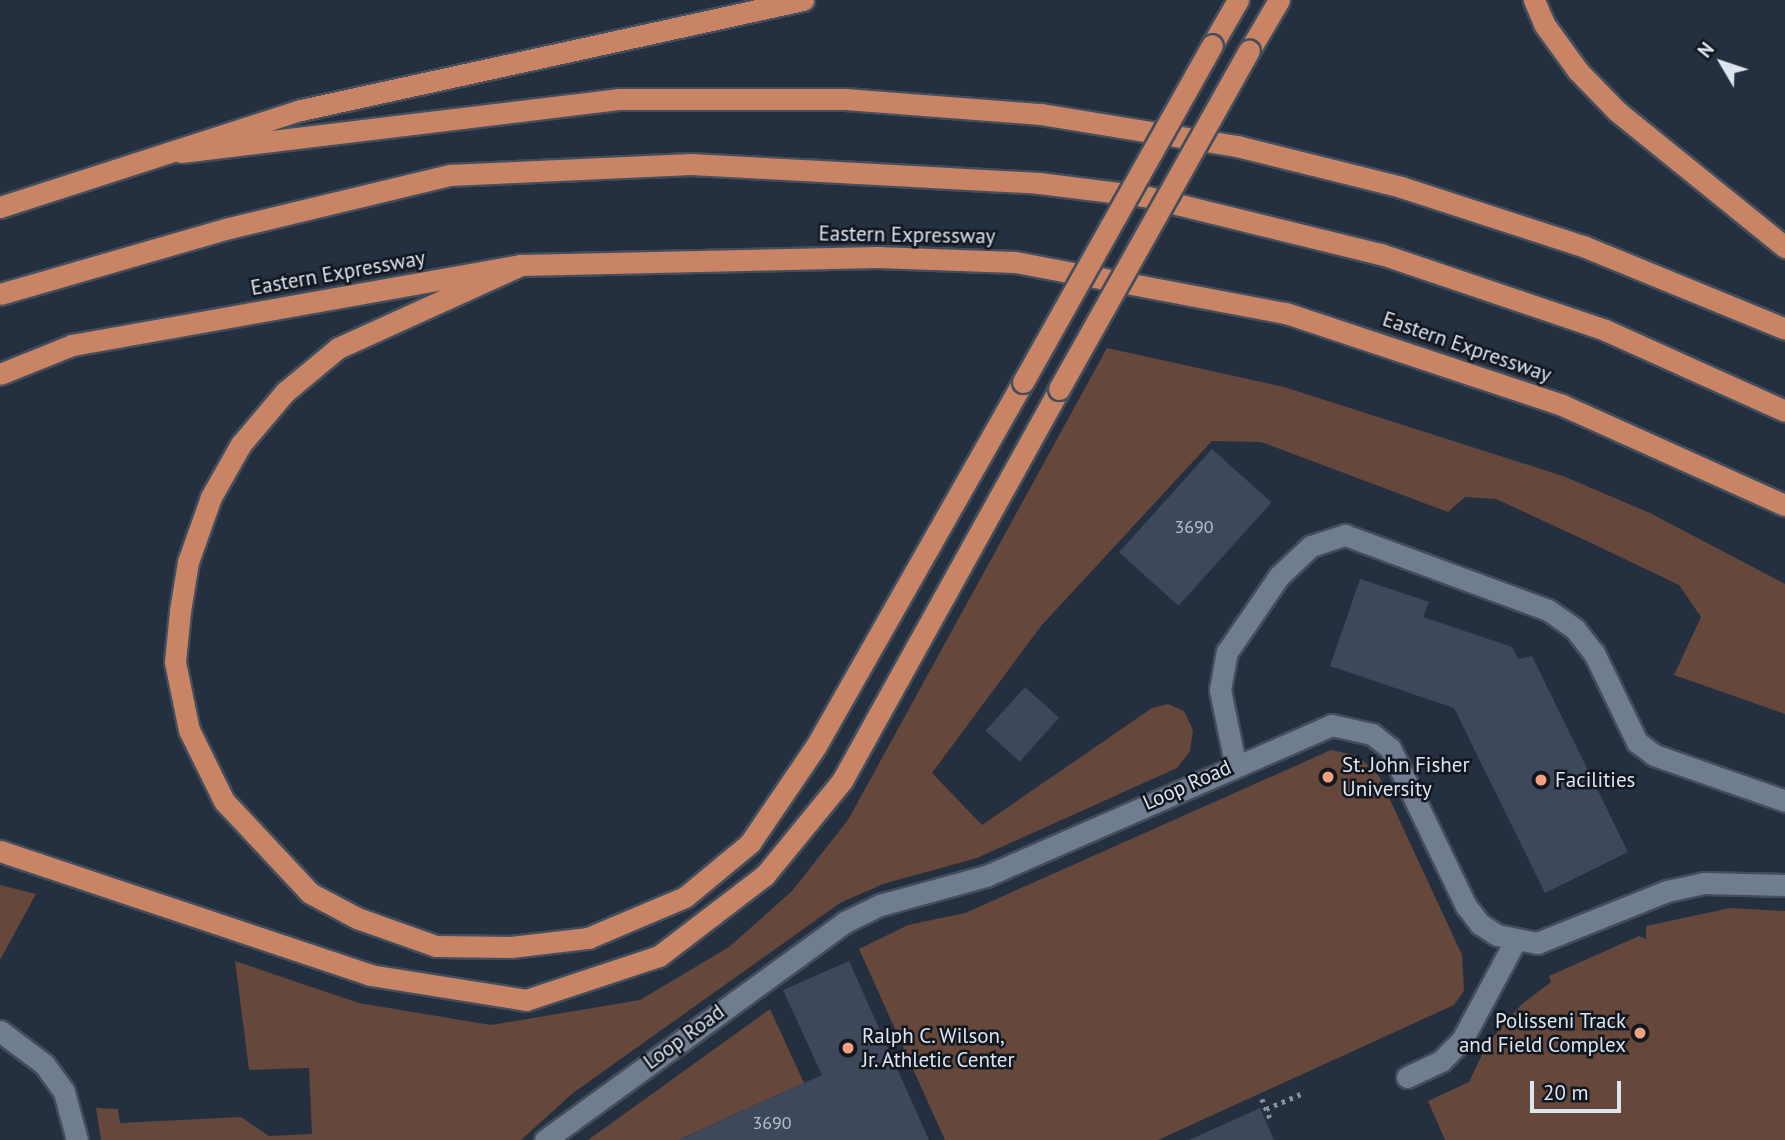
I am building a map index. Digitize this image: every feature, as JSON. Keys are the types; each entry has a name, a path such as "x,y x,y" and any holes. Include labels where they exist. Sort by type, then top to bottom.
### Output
{"highway":[{"path":"0,207 181,152 301,110 803,0"},
{"path":"521,265 338,348 285,392 241,444 211,497 188,562 180,611 175,662 188,730 224,801 310,893 357,918 436,946 511,947 588,937 685,897 750,843 816,746 1238,0"},
{"path":"0,851 370,975 526,1000 659,956 765,875 842,781 1279,0"},
{"path":"1534,0 1544,24 1578,71 1618,112 1785,247"},
{"path":"181,152 618,99 845,99 1041,114 1237,146 1401,187 1583,246 1785,329"},
{"path":"0,294 229,228 449,175 691,164 1039,183 1144,196 1381,254 1605,331 1785,411"},
{"name":"Eastern Expressway","path":"0,374 72,345 521,265 877,257 1015,262 1286,313 1563,405 1785,505"}],"street":[{"path":"1235,763 1220,690 1227,652 1279,576 1311,546 1345,535 1548,610 1575,629 1594,653 1637,742 1654,755 1785,801"},
{"name":"Loop Road","path":"545,1140 845,922 880,905 986,876 1235,763 1331,725 1372,734 1390,748 1404,769 1466,906 1479,924 1515,941 1555,938 1667,891 1704,883 1785,885"},
{"path":"1407,1077 1441,1061 1462,1040 1515,941"},
{"path":"0,1031 44,1064 64,1092 77,1140"}],"path":[{"path":"1266,1109 1303,1093"},
{"path":"1262,1099 1271,1120"}],"shaded area":[{"path":"1107,348 1284,387 1563,476 1650,513 1785,584 1785,714 1674,675 1701,617 1679,585 1589,542 1496,499 1465,497 1448,512 1261,442 1212,441 1041,626 932,773 982,825 1152,708 1168,704 1184,711 1193,730 1190,751 1177,768 977,858 883,884 840,903 573,1093 521,1140 101,1140 96,1108 118,1109 120,1123 241,1117 269,1136 312,1134 309,1068 249,1070 235,961 359,1003 491,1025 640,1000 729,947 792,891 848,820"},
{"path":"1331,750 1358,756 1379,776 1462,955 1464,991 1454,1005 1158,1140 945,1140 859,949 908,925 965,913"},
{"path":"0,885 36,894 0,960"},
{"name":"Polisseni Track and Field Complex","path":"1730,908 1785,911 1785,1140 1445,1140 1428,1101 1469,1082 1487,1044 1522,1004 1551,982 1549,976 1639,936 1646,939 1646,926"},
{"path":"770,1009 804,1083 678,1140 588,1140"}],"building":[{"path":"1212,449 1271,503 1178,606 1119,552"},
{"name":"Facilities","path":"1360,579 1429,602 1423,617 1512,647 1518,659 1532,656 1628,852 1545,893 1454,708 1330,666"},
{"path":"1025,687 1059,718 1020,762 986,731"},
{"name":"Ralph C. Wilson, Jr. Athletic Center","path":"849,961 929,1140 678,1140 822,1075 783,990"},
{"path":"1260,1108 1274,1140 1189,1140"}],"place":[{"name":"St. John Fisher University","path":"1328,777"},
{"name":"Facilities","path":"1541,780"},
{"name":"Polisseni Track and Field Complex","path":"1640,1033"},
{"name":"Ralph C. Wilson, Jr. Athletic Center","path":"848,1048"}]}
